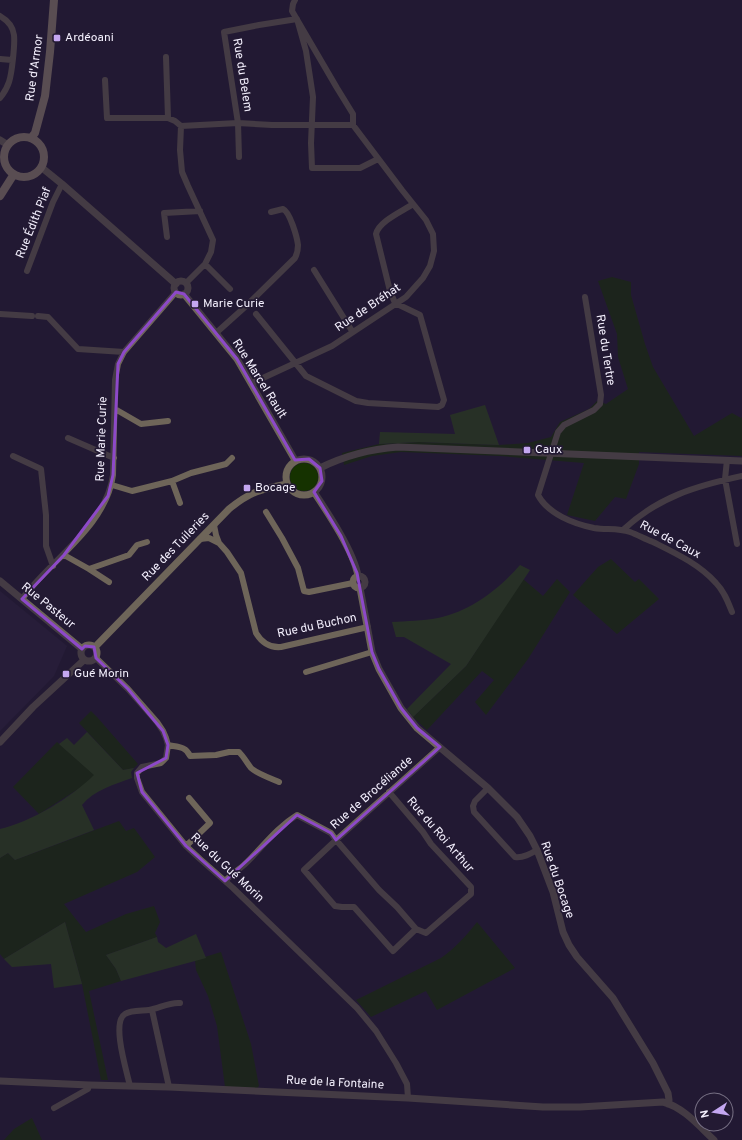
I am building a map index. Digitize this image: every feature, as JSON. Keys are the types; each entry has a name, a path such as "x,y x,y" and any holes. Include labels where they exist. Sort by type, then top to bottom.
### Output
{"main road":[{"name":"Rue d'Armor","path":"31,138 35,133 45,96 54,0"},
{"path":"18,137 31,138 36,141 43,150 44,156 41,167 32,175 20,176 14,174 5,164 4,151 12,140 18,137"},
{"path":"0,196 14,174"}],"street":[{"path":"105,80 107,118 168,118 181,126 238,123 272,125 353,125 353,114 292,11 295,0"},
{"path":"0,16 10,25 14,35 9,81 0,98"},
{"path":"297,19 306,51 312,89 312,168 360,168 378,159"},
{"name":"Rue du Belem","path":"238,123 224,32 297,19"},
{"path":"166,57 168,118"},
{"path":"0,59 12,60"},
{"path":"238,123 239,157"},
{"name":"Rue de Bréhat","path":"252,383 332,346 352,331 406,296 423,278 430,266 434,251 433,234 426,220 353,125"},
{"path":"181,126 180,150 182,172 213,240 211,252 205,264 186,283"},
{"path":"0,140 8,145"},
{"path":"41,167 176,284"},
{"name":"Rue Édith Piaf","path":"27,271 53,202 62,184"},
{"path":"256,314 306,376 356,401 438,407 442,405 444,400 420,315 395,303 390,291 376,234 381,224 413,204"},
{"path":"216,333 295,258 298,245 288,214 283,209 271,212"},
{"path":"167,237 164,213 200,211"},
{"path":"205,264 230,289"},
{"path":"314,270 352,331"},
{"path":"176,284 181,281 186,283"},
{"path":"176,284 176,292 184,294 188,288 186,283"},
{"name":"Rue Marie Curie","path":"22,599 64,555 94,519 108,496 112,485 114,458 115,380 118,364 124,352 176,292"},
{"name":"Rue Marcel Rault","path":"184,294 237,359 295,460"},
{"name":"Rue du Tertre","path":"551,454 558,432 564,424 594,410 600,404 601,395 585,297"},
{"path":"0,314 48,317 78,349 124,352"},
{"path":"115,409 141,424 168,421"},
{"path":"68,438 114,458"},
{"path":"320,468 372,450 398,447 551,454 605,454 742,461"},
{"name":"Rue de Caux","path":"551,454 538,495 542,502 561,517 573,522 594,528 630,532 688,559 717,584 725,595 732,612"},
{"path":"14,456 41,469 46,515 46,546 54,566"},
{"path":"112,485 132,491 172,481 191,473 226,464 232,458"},
{"path":"302,458 309,459 316,463 320,468 322,481 314,492 308,495 295,493 287,484 285,477 286,470 295,460 302,458"},
{"path":"727,460 725,479 737,544"},
{"path":"622,530 632,521 668,498 696,487 742,476"},
{"path":"172,481 180,503"},
{"name":"Rue des Tuileries","path":"95,647 230,509 250,494 264,488 287,484"},
{"path":"314,492 350,553 358,576 362,577 365,581 365,585 360,588 355,587 353,583"},
{"path":"266,512 298,568 304,591 309,592 353,583"},
{"name":"Rue du Buchon","path":"214,525 219,543 241,573 256,633 259,638 268,645 281,647 368,627"},
{"path":"200,539 209,538 219,543"},
{"path":"89,569 129,554 137,545 147,542"},
{"path":"64,555 108,582"},
{"path":"353,583 355,578 358,576"},
{"name":"Rue Pasteur","path":"0,581 82,649"},
{"name":"Rue du Bocage","path":"360,588 372,652 386,683 401,708 417,728 488,788 516,817 530,836 553,892 563,932 569,945 577,958 613,998 653,1063 668,1093 668,1104"},
{"path":"89,645 95,647 98,653 96,658 89,662 84,660 81,656 82,649 89,645"},
{"path":"306,672 372,652"},
{"path":"96,658 128,689 157,722 163,731 168,745 183,748 190,756 240,752 251,768 279,782"},
{"path":"0,742 33,707 84,660"},
{"name":"Rue du Gué Morin","path":"168,745 168,752 162,763 142,767 137,773 136,778 142,792 186,846 234,888 357,1008 376,1031 396,1063 407,1084 408,1098"},
{"name":"Rue de Brocéliande","path":"225,881 244,865 288,820 297,815 331,833 336,840 440,747"},
{"path":"488,788 475,802 473,806 474,812 514,857 523,857 537,850"},
{"name":"Rue du Roi Arthur","path":"389,792 431,844 471,888 471,894 426,933 416,929"},
{"path":"186,846 210,823 189,798"},
{"path":"336,840 379,890 397,906 416,929 393,951 354,907 335,906 304,870 336,840"},
{"path":"130,1086 121,1046 119,1026 120,1019 126,1013 152,1010 173,1002 180,1003"},
{"path":"152,1010 169,1087"},
{"name":"Rue de la Fontaine","path":"0,1081 408,1098 543,1107 580,1107 656,1102 668,1104"},
{"path":"54,1108 88,1089 89,1085"},
{"path":"668,1104 684,1113 714,1140"}],"highlighted area":[{"path":"176,292 184,294 237,359 295,460 309,459 320,468 322,481 314,492 341,536 357,573 372,652 379,669 401,708 417,728 440,747 336,840 331,833 297,815 225,881 186,846 142,792 137,773 166,758 168,745 163,731 128,689 96,658 94,647 85,646 82,649 22,599 64,555 108,496 113,475 118,364 124,352"}],"shaded area":[{"path":"0,591 67,646 54,676 0,731"}],"green space":[{"path":"612,277 631,282 631,295 653,367 694,436 732,413 741,418 742,417 742,456 639,452 639,464 626,499 615,497 595,521 567,515 584,463 500,456 401,452 372,456 344,465 342,453 379,444 419,442 499,445 528,443 551,437 560,422 589,409 597,401 606,404 628,389 618,357 617,334 598,281"},
{"path":"485,405 499,445 419,442 379,444 380,432 455,434 450,415"},
{"path":"304,463 314,467 318,477 314,487 304,491 294,487 290,477 294,467"},
{"path":"611,559 635,582 639,579 659,599 617,634 573,595 598,567"},
{"path":"520,565 530,570 466,666 413,717 407,709 451,664 404,637 396,637 392,622 438,618 462,610 484,598 512,574"},
{"path":"523,579 543,596 557,579 570,592 528,659 486,715 475,702 494,680 482,671 427,730 413,717 466,666"},
{"path":"91,711 138,764 134,768 123,770 79,723"},
{"path":"87,732 123,770 134,768 131,772 132,778 99,791 92,795 82,805 94,830 15,860 8,853 0,858 0,829 12,826 38,815 63,800 94,775 59,744 67,738 74,745"},
{"path":"57,742 95,775 83,786 39,814 13,787"},
{"path":"119,821 126,831 134,828 155,857 137,872 64,904 86,932 126,914 154,906 160,922 155,933 157,937 106,955 116,969 121,981 89,991 108,1080 101,1080 82,984 65,922 4,959 0,954 0,858 8,853 15,860"},
{"path":"65,922 82,984 54,988 51,964 12,967 4,959"},
{"path":"477,922 515,968 437,1010 426,991 371,1017 356,1000 441,958 460,942"},
{"path":"196,934 206,958 121,981 116,969 106,955 157,937 158,942 166,948"},
{"path":"221,952 251,1044 259,1086 257,1088 225,1087 217,1026 208,996 196,970 195,960"},
{"path":"32,1118 42,1140 4,1140 14,1129"}],"place":[{"name":"Ardéoani","path":"57,38"},
{"name":"Marie Curie","path":"195,304"},
{"name":"Caux","path":"527,450"},
{"name":"Bocage","path":"247,488"},
{"name":"Gué Morin","path":"66,674"}]}
